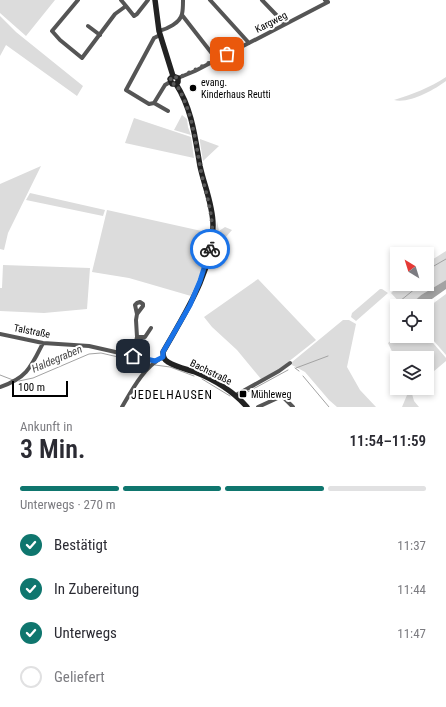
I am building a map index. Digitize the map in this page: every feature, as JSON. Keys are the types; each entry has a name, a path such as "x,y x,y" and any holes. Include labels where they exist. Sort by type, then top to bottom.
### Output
{"street":[{"path":"78,0 52,31 60,40 82,58 115,14 126,6"},
{"path":"121,0 134,16 148,0"},
{"path":"155,0 159,33 176,77 179,81 176,84"},
{"path":"168,111 154,103 149,104 126,90 154,38 176,22 182,15 183,0"},
{"path":"210,0 249,43"},
{"path":"262,0 285,24"},
{"name":"Kargweg","path":"176,77 216,60 327,1"},
{"path":"182,15 216,60"},
{"path":"88,26 100,35"},
{"path":"154,103 165,85 170,82 170,79 176,77"},
{"path":"122,407 147,369 155,361 163,357 163,352 190,305 211,248 213,225 212,215 202,176 189,110 176,84 172,84 170,82"},
{"path":"133,356 137,338 136,320 138,314"},
{"path":"137,338 145,337 150,328"},
{"name":"Talstraße","path":"0,334 43,343 89,346 155,361"},
{"path":"0,387 12,383 30,369 43,343"},
{"name":"Bachstraße","path":"163,357 167,362 211,380 236,395 247,407"},
{"path":"236,395 279,371 290,363"},
{"path":"258,407 282,396 293,407"}],"shaded area":[{"path":"0,0 55,0 26,36 0,13"},
{"path":"0,16 16,32 83,86 77,96 6,45 0,56"},
{"path":"446,77 446,81 421,95 407,100 394,100 421,90"},
{"path":"182,115 187,119 191,135 174,130"},
{"path":"134,118 191,137 194,158 125,143"},
{"path":"200,139 219,146 203,161 200,142"},
{"path":"41,166 8,233 4,250 0,249 0,184"},
{"path":"30,193 105,210 103,216 26,200"},
{"path":"107,210 206,232 206,235 210,236 207,252 191,296 129,278 92,272"},
{"path":"217,221 219,231 225,227 232,230 225,238 214,246"},
{"path":"446,251 446,280 434,287 434,259"},
{"path":"3,265 90,268 87,309 44,313 0,311 0,288 2,288"},
{"path":"258,279 316,340 278,370 261,379 237,350 212,327 204,317"},
{"path":"446,280 446,289 432,299 417,299 428,291 434,291 434,287"},
{"path":"380,289 388,293 356,321 351,317 352,313"},
{"path":"393,291 428,291 417,299 397,299 391,293"},
{"path":"446,294 446,355 434,341 434,303"},
{"path":"343,320 349,320 356,324 347,367 360,390 376,407 337,407 305,372 292,365 292,362"},
{"path":"390,341 390,343 433,343 446,358 446,361 434,371 434,351 392,351 388,343"},
{"path":"407,395 412,395 414,401 419,407 402,407"}],"waterway":[{"path":"434,266 446,259"},
{"path":"402,299 412,291"},
{"name":"Haldegraben","path":"19,381 33,378 89,354 101,353 148,364"},
{"path":"296,368 328,356"},
{"name":"Haldegraben","path":"155,365 170,367 194,376"},
{"name":"Haldegraben","path":"295,368 299,371"},
{"name":"Haldegraben","path":"244,394 288,370"},
{"name":"Haldegraben","path":"0,375 13,380"},
{"name":"Haldegraben","path":"303,376 329,407"},
{"name":"Haldegraben","path":"202,379 230,396"}],"way so far":[{"path":"210,249 213,225 212,215 202,176 189,110 186,101 176,84 172,84 170,80 173,76 178,78 227,54"}],"place":[{"name":"evang. Kinderhaus Reutti","path":"193,88"},
{"name":"Mühleweg","path":"243,394"}],"district":[{"name":"JEDELHAUSEN","path":"172,395"}],"route":[{"path":"133,356 155,361 163,357 163,352 190,305 200,281 210,249"}]}
